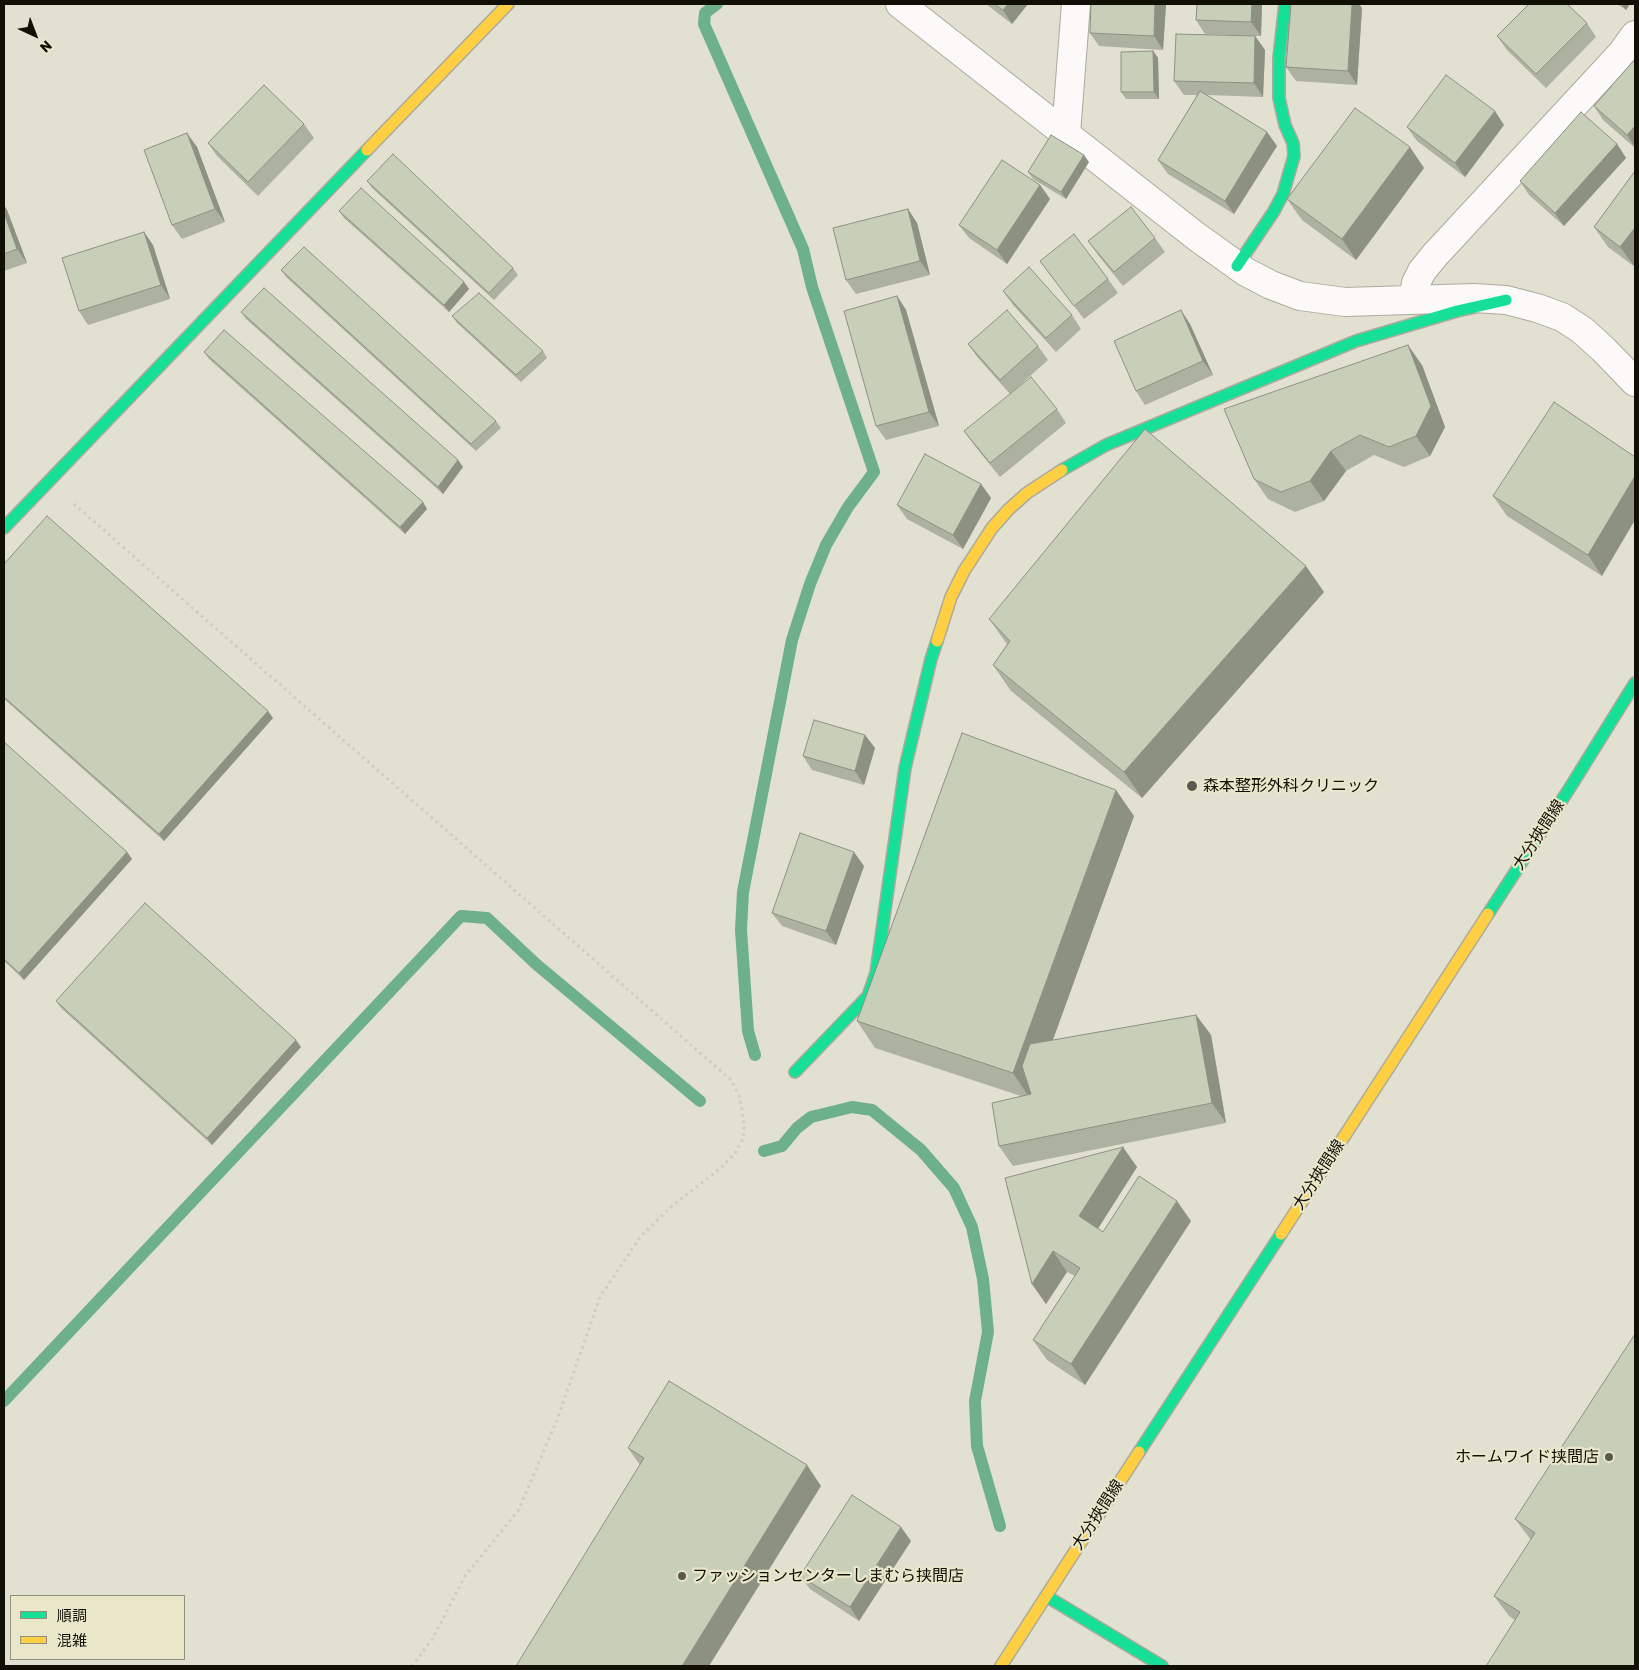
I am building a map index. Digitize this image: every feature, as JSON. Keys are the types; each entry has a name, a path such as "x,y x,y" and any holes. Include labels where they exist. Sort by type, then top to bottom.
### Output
{"street":[{"path":"4,528 508,4"},
{"path":"900,4 1197,237 1238,266 1271,285 1300,296 1345,302 1474,298 1506,300 1537,308 1562,317 1582,330 1635,382"},
{"path":"1066,134 1076,4"},
{"path":"1238,266 1283,194 1294,156 1293,143 1279,98 1279,58 1285,4"},
{"path":"1413,300 1416,283 1422,271 1435,255 1622,53 1635,34"},
{"path":"795,1072 868,996 876,974 905,768 931,659 951,597 964,571 992,528 1009,509 1047,479 1115,442 1356,341 1457,311 1506,300"},
{"name":"大分挾間線","path":"1001,1666 1560,803 1635,683"},
{"path":"1046,1596 1162,1666"}],"path":[{"path":"48,482 731,1080 740,1098 744,1125 743,1139 735,1153 722,1167 672,1206 641,1236 600,1297 557,1420 518,1511 465,1576 432,1638 412,1666"}],"building":[{"path":"994,4 1008,4 1003,10"},
{"path":"1091,4 1155,4 1154,36 1090,33"},
{"path":"1197,4 1252,4 1251,22 1196,20"},
{"path":"1291,4 1352,4 1348,71 1286,67"},
{"path":"1529,4 1567,4 1587,23 1536,74 1497,36"},
{"path":"1176,34 1255,36 1254,83 1174,81"},
{"path":"1153,51 1154,92 1121,92 1121,52"},
{"path":"1635,59 1635,126 1627,135 1594,106"},
{"path":"1446,75 1495,111 1455,163 1407,127"},
{"path":"264,85 304,124 248,182 208,143"},
{"path":"1200,91 1267,132 1225,201 1158,160"},
{"path":"1355,108 1410,147 1342,239 1287,199"},
{"path":"1581,112 1617,144 1555,213 1520,181"},
{"path":"187,133 215,209 172,225 144,150"},
{"path":"1051,135 1084,155 1061,192 1028,172"},
{"path":"393,154 513,268 489,293 367,181"},
{"path":"1002,160 1040,185 997,250 959,225"},
{"path":"1635,171 1635,229 1620,247 1594,227"},
{"path":"361,188 464,282 444,305 339,211"},
{"path":"1131,207 1155,238 1114,272 1088,241"},
{"path":"908,209 920,261 846,280 833,228"},
{"path":"4,213 17,249 4,254"},
{"path":"144,232 161,285 79,311 62,258"},
{"path":"1074,234 1108,279 1074,306 1040,261"},
{"path":"304,247 496,421 471,444 281,270"},
{"path":"1029,267 1072,315 1046,338 1003,291"},
{"path":"264,288 458,460 438,487 241,312"},
{"path":"479,293 543,351 516,375 452,316"},
{"path":"897,296 929,412 876,426 844,311"},
{"path":"1007,310 1038,346 1000,380 968,344"},
{"path":"1181,310 1203,361 1136,391 1114,341"},
{"path":"224,330 423,502 400,527 204,352"},
{"path":"1408,345 1431,406 1416,436 1389,447 1360,435 1331,451 1310,481 1281,492 1254,479 1224,409"},
{"path":"1031,377 1057,409 990,463 964,431"},
{"path":"1554,402 1635,457 1635,476 1588,555 1493,496"},
{"path":"1145,429 1306,566 1124,772 993,665 1010,641 989,619"},
{"path":"925,454 981,484 953,535 897,505"},
{"path":"47,516 268,711 159,834 4,697 4,564"},
{"path":"814,720 865,735 855,771 803,756"},
{"path":"962,733 1116,790 1013,1073 857,1021"},
{"path":"4,742 127,852 19,973 4,959"},
{"path":"800,833 854,852 826,931 772,913"},
{"path":"145,903 296,1040 207,1138 56,1001"},
{"path":"1196,1015 1212,1103 999,1146 992,1103 1031,1094 1022,1066 1030,1044"},
{"path":"1123,1147 1079,1216 1103,1232 1139,1176 1177,1201 1071,1364 1033,1340 1080,1268 1053,1251 1032,1284 1005,1178"},
{"name":"ホームワイド挟間店","path":"1635,1334 1635,1666 1486,1666 1520,1612 1494,1596 1535,1533 1515,1519"},
{"name":"ファッションセンターしまむら挟間店","path":"669,1381 807,1465 682,1666 516,1666 644,1458 628,1448"},
{"path":"852,1495 901,1527 850,1607 800,1576"}],"waterway":[{"path":"717,4 705,13 704,24 803,249 812,287 874,472 848,507 826,545 810,584 792,640 743,892 741,930 748,1031 755,1055"},
{"path":"4,1401 461,916 487,918 536,964 700,1101"},
{"path":"764,1151 782,1146 797,1128 811,1117 852,1107 872,1110 921,1150 954,1188 972,1227 983,1279 988,1332 975,1401 977,1446 1000,1526"}],"traffic: fast":[{"path":"1237,266 1274,211 1283,194 1294,156 1293,143 1285,125 1279,98 1279,58 1285,4"},
{"path":"4,528 367,150"},
{"path":"1062,470 1106,445 1356,341 1457,311 1506,300"},
{"path":"795,1072 868,996 876,973 905,768 937,641"},
{"path":"1488,914 1635,683"},
{"path":"1139,1452 1281,1234"},
{"path":"1046,1596 1162,1666"}],"traffic: slow":[{"path":"367,150 508,4"},
{"path":"937,641 951,597 964,571 992,528 1027,493 1062,470"},
{"path":"1281,1234 1488,914"},
{"path":"1001,1666 1139,1452"}],"place":[{"name":"森本整形外科クリニック","path":"1192,786"},
{"name":"ホームワイド挟間店","path":"1609,1457"},
{"name":"ファッションセンターしまむら挟間店","path":"682,1576"}]}
